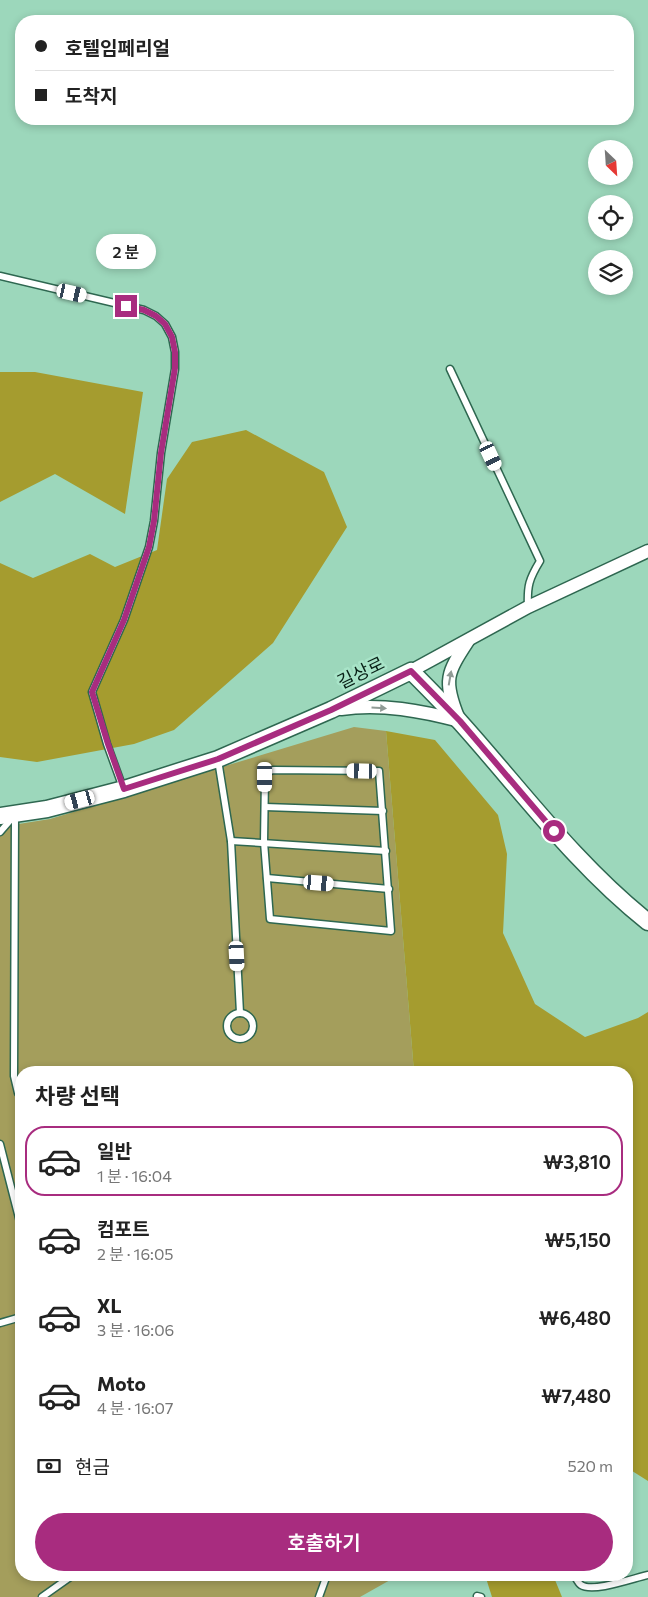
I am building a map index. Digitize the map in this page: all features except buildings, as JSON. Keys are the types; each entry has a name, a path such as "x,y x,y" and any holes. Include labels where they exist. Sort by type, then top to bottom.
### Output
{"street":[{"path":"411,671 528,607 648,551"},
{"path":"460,721 448,689 449,676 454,662 470,638"},
{"name":"길상로","path":"8,815 47,809 124,789 218,759 331,710 411,671 460,721 587,867 629,907 648,922"},
{"path":"331,710 356,707 382,707 426,712 460,721"}],"lane":[{"path":"0,276 144,310 156,316 165,324 172,337 175,352 175,368 161,453 154,521 149,547 124,620 92,692 124,789"},
{"path":"450,369 540,561 529,580 527,592 528,607"},
{"path":"218,759 231,841 240,1013"},
{"path":"273,770 379,771 383,811 391,931 270,919 264,842 265,777 268,772 273,770"},
{"path":"265,807 383,811"},
{"path":"0,832 8,815"},
{"path":"8,815 15,1080"},
{"path":"231,841 386,851"},
{"path":"268,878 389,889"},
{"path":"240,1013 251,1019 253,1027 250,1035 238,1039 230,1035 226,1027 232,1015 240,1013"},
{"path":"0,1144 15,1203"},
{"path":"0,1322 15,1318"},
{"path":"633,1578 648,1574"},
{"path":"42,1597 64,1581"},
{"path":"319,1597 325,1581"},
{"path":"578,1581 587,1587 621,1581"}],"shaded area":[{"path":"0,372 35,372 143,392 125,514 55,474 0,502"},
{"path":"246,430 324,472 347,527 273,643 174,730 134,744 37,762 0,757 0,563 33,578 90,554 115,567 157,550 167,479 192,442"},
{"path":"354,727 386,731 414,1066 15,1066 15,1581 388,1581 360,1597 0,1597 0,827 50,819"},
{"path":"386,731 435,740 498,815 507,854 503,933 535,1004 585,1037 638,1018 648,1012 648,1481 633,1472 633,1066 414,1066"},
{"path":"487,1581 555,1581 562,1597 492,1597"}],"route":[{"path":"126,306 144,310 156,316 165,324 172,337 175,352 175,368 161,453 154,521 149,547 124,620 92,692 124,789 218,759 331,710 411,671 460,721 554,831"}]}
